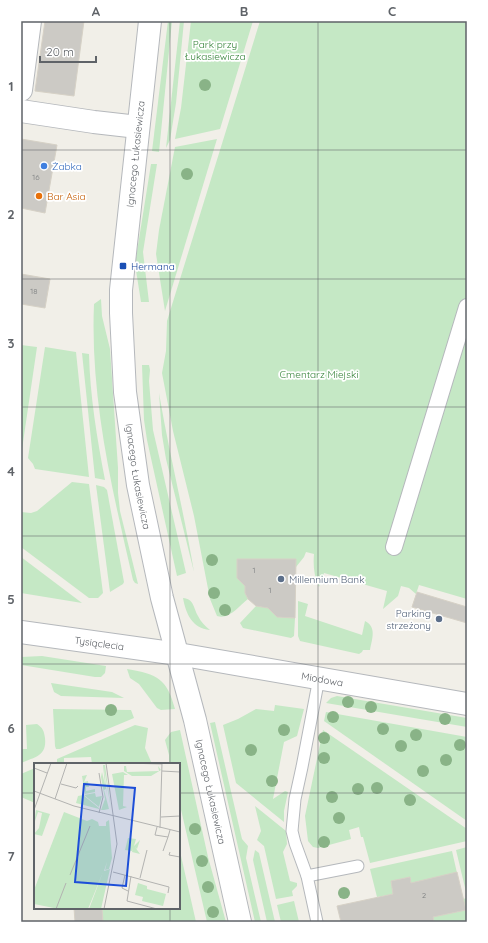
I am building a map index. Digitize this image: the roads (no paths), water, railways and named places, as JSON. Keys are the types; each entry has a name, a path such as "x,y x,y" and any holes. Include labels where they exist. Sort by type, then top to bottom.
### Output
{"street":[{"path":"21,90 30,21"},
{"name":"Ignacego Łukasiewicza","path":"150,21 121,290 125,392 138,485 162,598 195,720 240,922"},
{"path":"21,111 138,127"},
{"path":"394,547 467,307"},
{"name":"Tysiąclecia","path":"21,632 178,654"},
{"name":"Miodowa","path":"178,654 467,704"}],"lane":[{"path":"317,922 307,876 294,843 292,819 294,799 302,767 319,678"},
{"path":"307,876 358,866"}],"place":[{"name":"Żabka","path":"44,166"},
{"name":"Bar Asia","path":"39,196"},
{"name":"Hermana","path":"123,266"},
{"name":"Millennium Bank","path":"281,579"},
{"name":"Parking strzeżony","path":"439,619"}],"park label":[{"name":"Park przy Łukasiewicza","path":"215,50"},
{"name":"Cmentarz Miejski","path":"319,374"}]}
